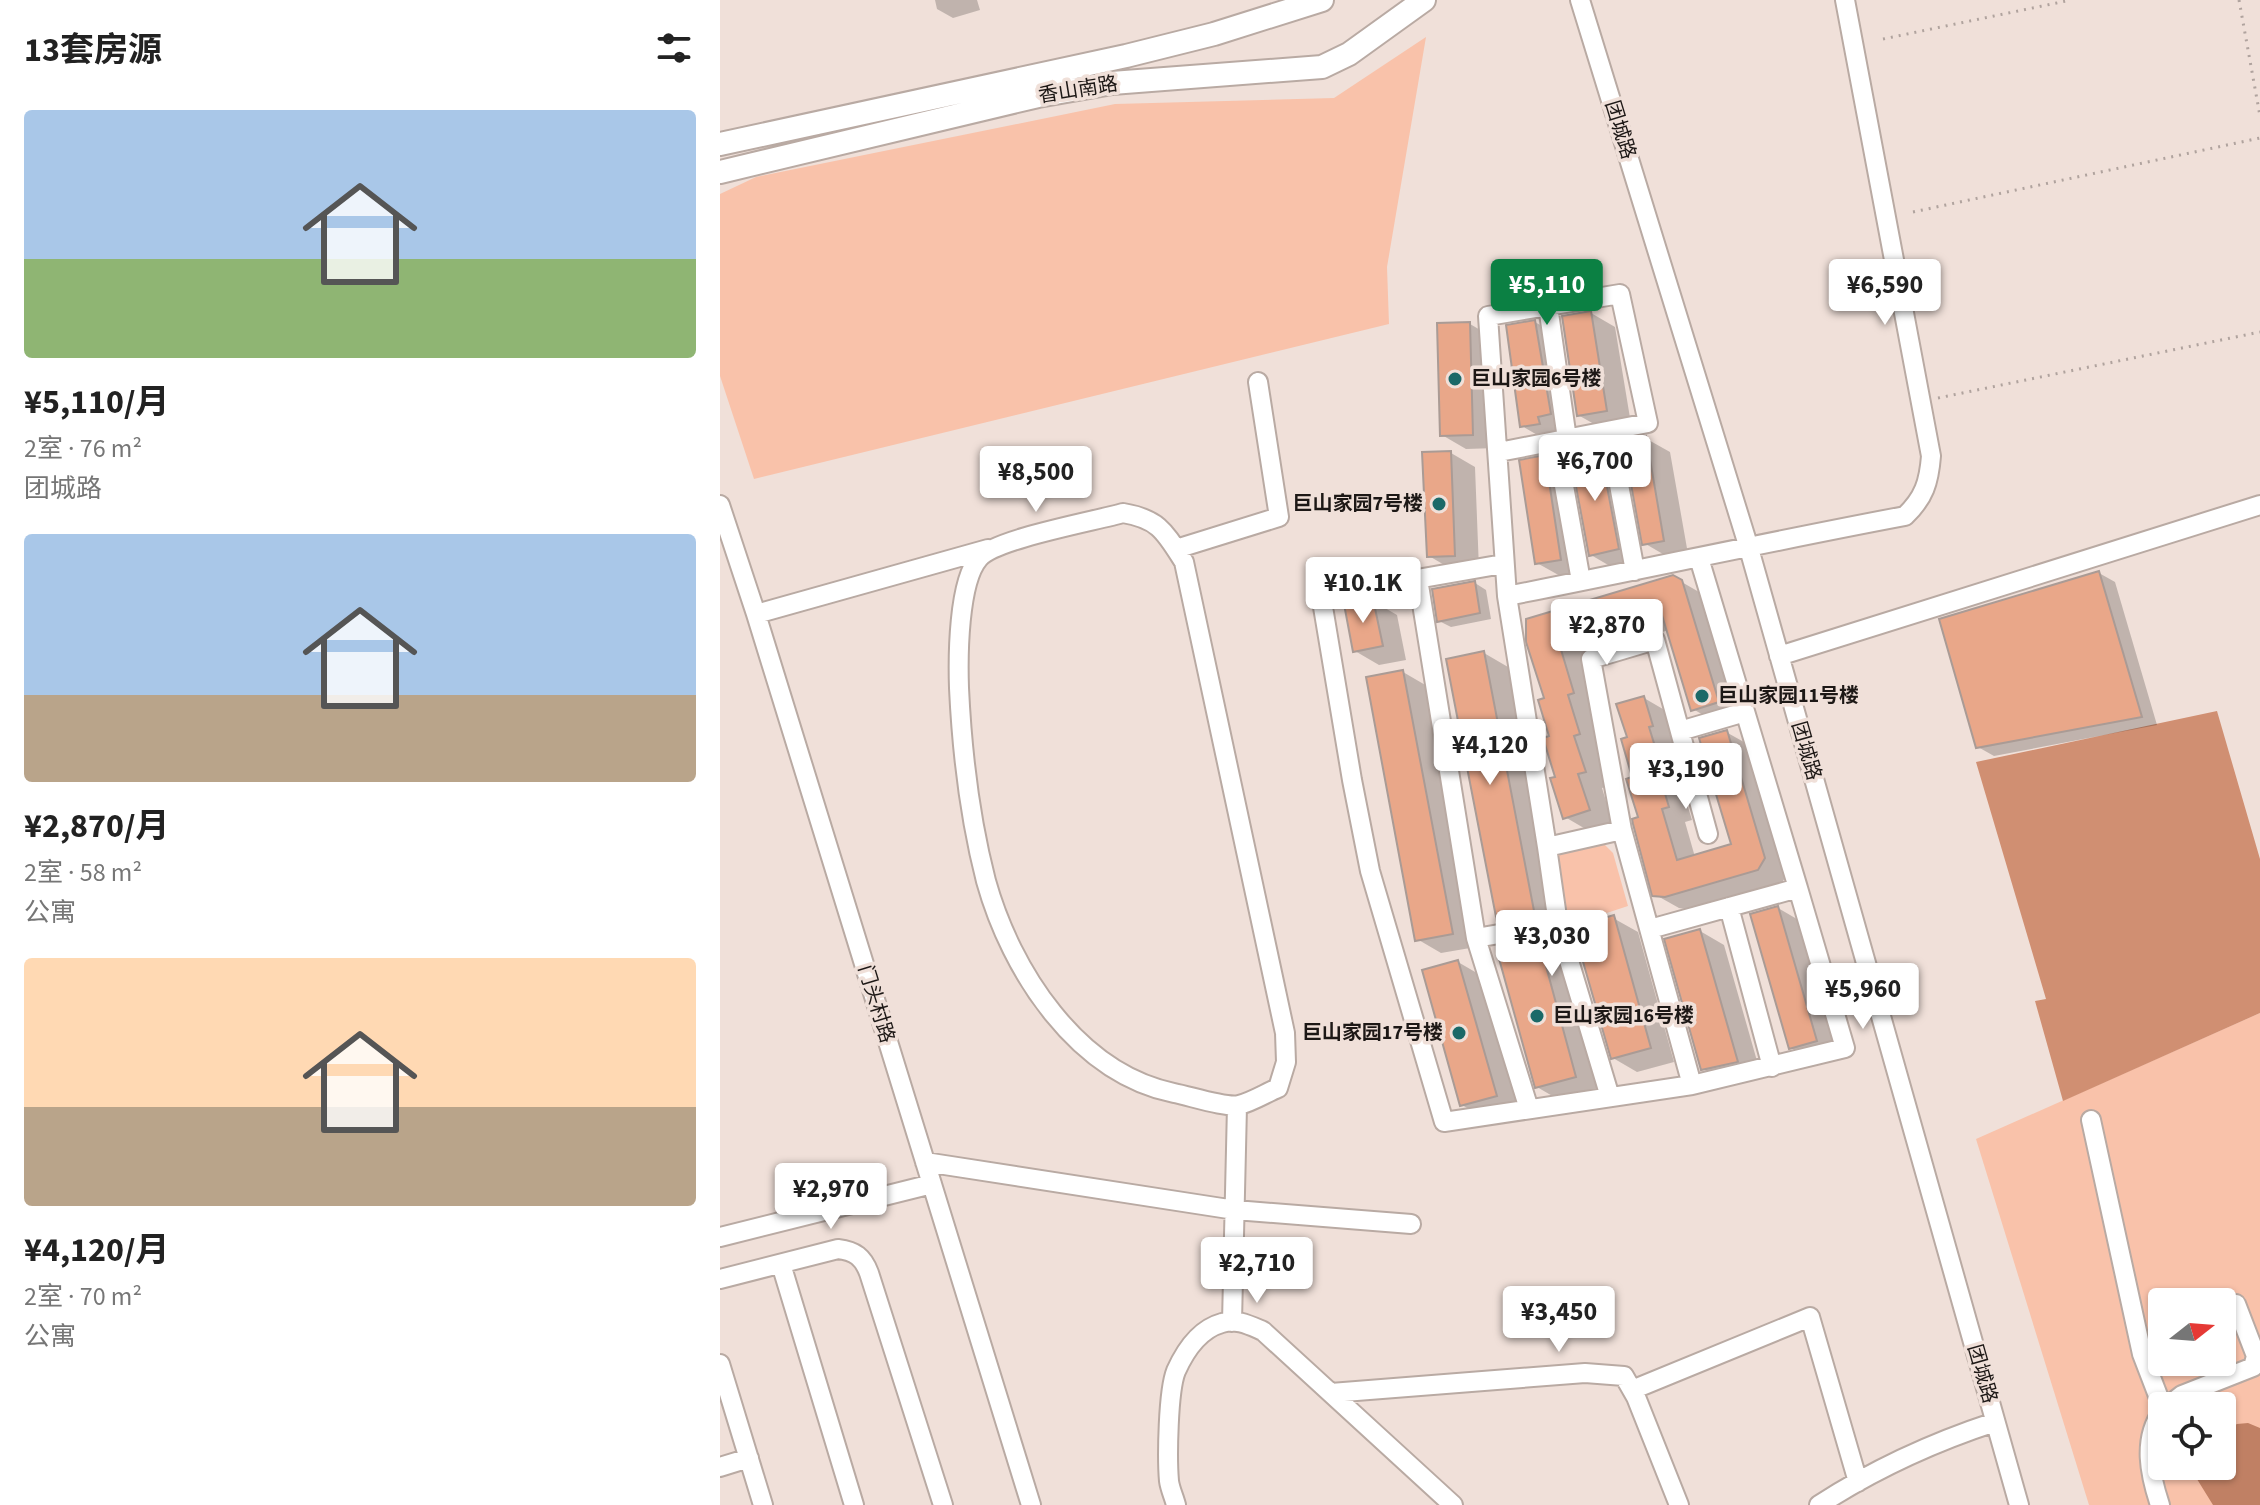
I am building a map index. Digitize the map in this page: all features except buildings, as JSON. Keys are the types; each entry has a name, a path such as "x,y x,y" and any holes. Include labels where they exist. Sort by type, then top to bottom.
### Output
{"main road":[{"name":"香山南路","path":"720,144 1126,56 1214,34 1322,0"},
{"name":"香山南路","path":"720,172 1082,88 1322,67 1349,54 1424,0"}],"street":[{"name":"团城路","path":"1580,0 1748,545 2019,1505"},
{"path":"1507,596 1699,558 1748,545 1905,516 1918,503 1928,483 1931,456 1845,0"},
{"path":"1499,452 1648,423 1620,294 1488,316 1499,452 1503,564 1558,924 1610,1097"},
{"path":"1548,306 1581,581"},
{"path":"1176,549 1279,517 1258,382"},
{"path":"1609,431 1635,571"},
{"name":"门头村路","path":"720,505 1031,1505"},
{"path":"1779,656 2260,505"},
{"path":"756,614 1002,545 1123,513 1147,517 1168,536 1184,562 1285,1033 1286,1062 1278,1088 1237,1106 1156,1089 1119,1073 1086,1048 1051,1011 1015,957 987,881 969,788 960,712 961,616 970,578 979,558 1002,545"},
{"path":"1503,564 1331,594 1323,607 1370,871 1444,1122 1692,1085 1845,1048 1699,558"},
{"path":"1418,579 1476,938 1529,1109"},
{"path":"1692,1085 1622,830 1591,659 1655,640 1708,834"},
{"path":"1680,731 1745,712"},
{"path":"1547,847 1622,830"},
{"path":"1650,929 1798,888"},
{"path":"1729,907 1772,1067"},
{"path":"1476,938 1558,924"},
{"path":"1232,1322 1237,1106"},
{"path":"2091,1120 2142,1354 2159,1392"},
{"path":"925,1162 1235,1210 1411,1224"},
{"path":"720,1237 932,1184"},
{"path":"720,1279 838,1249 854,1251 865,1264 943,1505"},
{"path":"781,1264 854,1505"},
{"path":"2236,1304 2256,1356 2253,1367 2236,1374"},
{"path":"1632,1390 1810,1317 1858,1482"},
{"path":"1176,1505 1169,1484 1175,1372 1196,1338 1222,1322 1243,1322 1263,1331 1453,1505"},
{"path":"720,1364 763,1505"},
{"path":"1331,1393 1585,1373 1624,1376 1679,1505"},
{"path":"2190,1392 2230,1376"},
{"path":"1819,1505 1858,1482 1952,1436 1995,1422"},
{"path":"720,1467 749,1458"},
{"path":"2153,1480 2160,1505"}],"path":[{"path":"1883,39 2071,0"},
{"path":"2239,0 2260,116"},
{"path":"1913,212 2260,138"},
{"path":"1921,402 2260,332"}],"shaded area":[{"path":"1426,37 1387,267 1389,324 754,479 720,376 720,194 756,177 1115,104 1334,98"},
{"path":"2217,711 2260,859 2260,1013 2063,1101 2035,1001 2046,999 1976,762"},
{"path":"1602,842 1613,853 1628,906 1564,927 1548,858"},
{"path":"2260,1013 2260,1505 2089,1505 1976,1139"},
{"path":"2248,1423 2260,1428 2260,1505 2213,1505 2198,1480 2236,1480 2237,1424"}],"place":[{"name":"巨山家园6号楼","path":"1455,379"},
{"name":"巨山家园7号楼","path":"1439,504"},
{"name":"巨山家园11号楼","path":"1702,696"},
{"name":"巨山家园16号楼","path":"1537,1016"},
{"name":"巨山家园17号楼","path":"1459,1033"}]}
